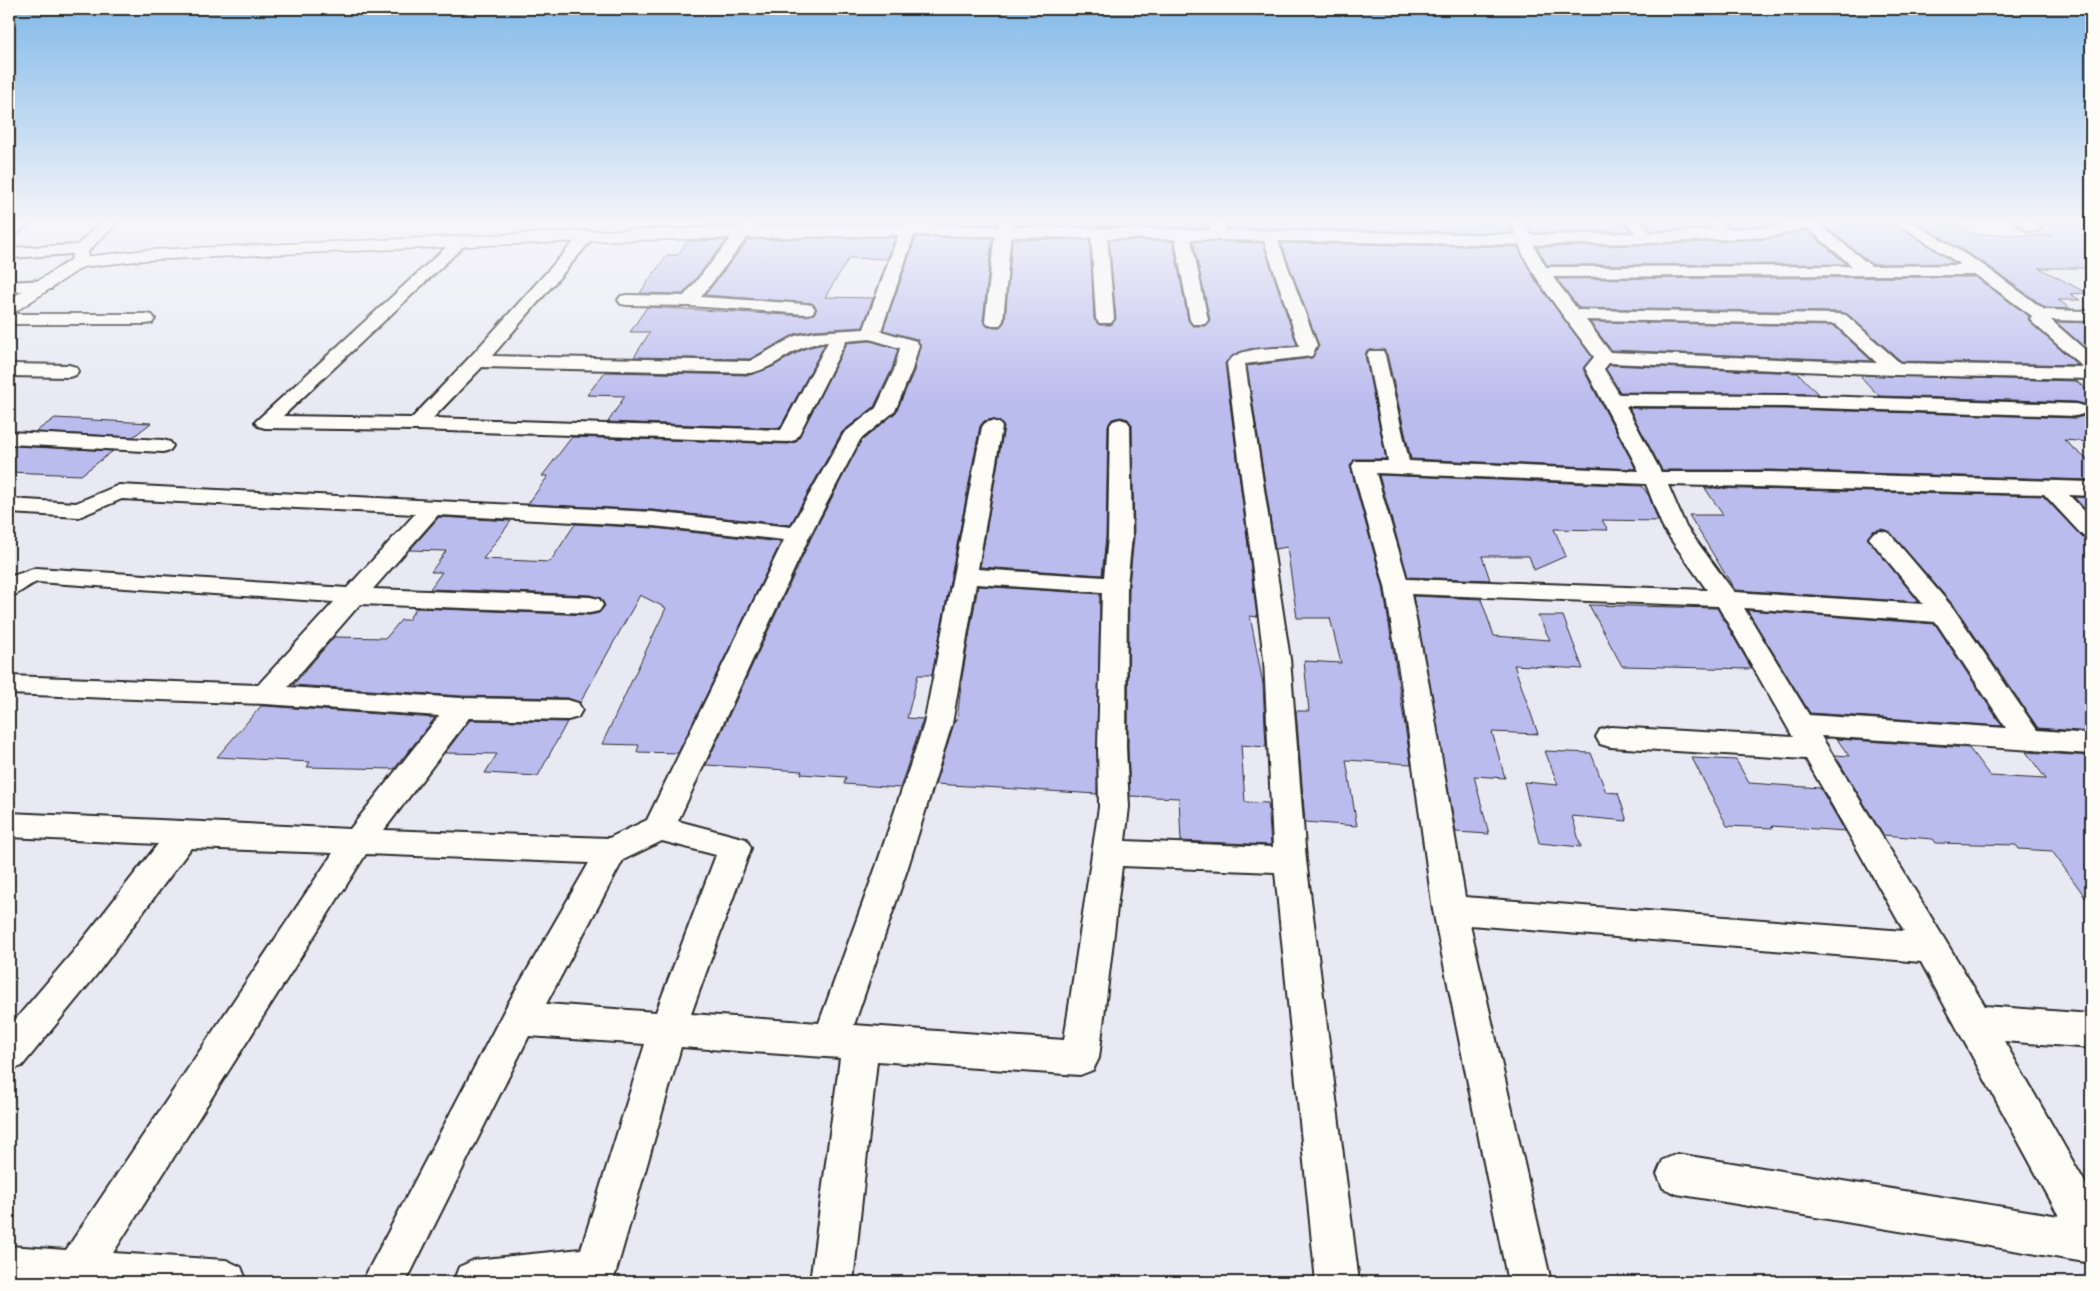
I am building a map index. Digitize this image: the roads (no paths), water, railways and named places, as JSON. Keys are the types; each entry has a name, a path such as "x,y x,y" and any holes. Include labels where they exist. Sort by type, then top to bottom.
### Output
{"street":[{"path":"9,308 48,281"},
{"path":"417,281 265,422 417,424 788,436 840,336"},
{"path":"417,424 477,361 547,281"},
{"path":"689,301 705,281"},
{"path":"871,334 890,281"},
{"path":"994,321 999,281"},
{"path":"1102,281 1105,319"},
{"path":"1191,281 1199,320"},
{"path":"1286,281 1308,345 1305,352 1252,356 1238,360 1236,363 1277,659 1290,860 1338,1282"},
{"path":"1548,281 1604,356 1618,359 1895,369 2091,373"},
{"path":"1996,281 2041,314 2091,316"},
{"path":"9,287 45,284"},
{"path":"627,300 689,301 806,309"},
{"path":"2041,314 2039,319 2091,364"},
{"path":"1574,315 1840,320 1895,369"},
{"path":"9,319 146,319"},
{"path":"9,825 143,830 183,835 612,851 659,828 798,535 851,437 885,410 903,370 910,345 871,334 805,339 790,344 764,364 750,367 477,361"},
{"path":"1376,355 1400,467"},
{"path":"1604,356 1594,368 1654,478 1675,528 1726,599 1807,736 1975,1022 2013,1096 2091,1232"},
{"path":"9,370 69,371"},
{"path":"2039,371 2091,423"},
{"path":"1613,400 1785,401 2076,410"},
{"path":"519,1019 1080,1058 1114,807 1112,747 1115,585 1120,538 1120,425"},
{"path":"832,1282 845,1042 892,867 938,724 992,427"},
{"path":"9,438 163,446"},
{"path":"1529,1282 1450,910 1418,701 1397,586 1364,466 1654,478 1770,479 2091,489"},
{"path":"2049,487 2091,531"},
{"path":"9,506 79,510 119,492 653,519 798,535"},
{"path":"265,696 356,596 433,507"},
{"path":"1881,538 1944,614 2028,739"},
{"path":"9,589 22,579 36,575 356,596 590,605"},
{"path":"966,576 1115,585"},
{"path":"1397,586 1726,599 1944,614"},
{"path":"9,685 265,696 461,708 568,710"},
{"path":"74,1277 358,841 461,708"},
{"path":"1610,737 1807,736 2028,739 2091,744"},
{"path":"474,1282 594,1275 668,1029 735,848 659,828"},
{"path":"9,1054 85,963 183,835"},
{"path":"383,1282 519,1019 612,851"},
{"path":"1108,853 1290,860"},
{"path":"1450,910 1931,948"},
{"path":"1975,1022 2091,1031"},
{"path":"1677,1174 2091,1242"},
{"path":"9,1267 74,1277 226,1282"}]}
